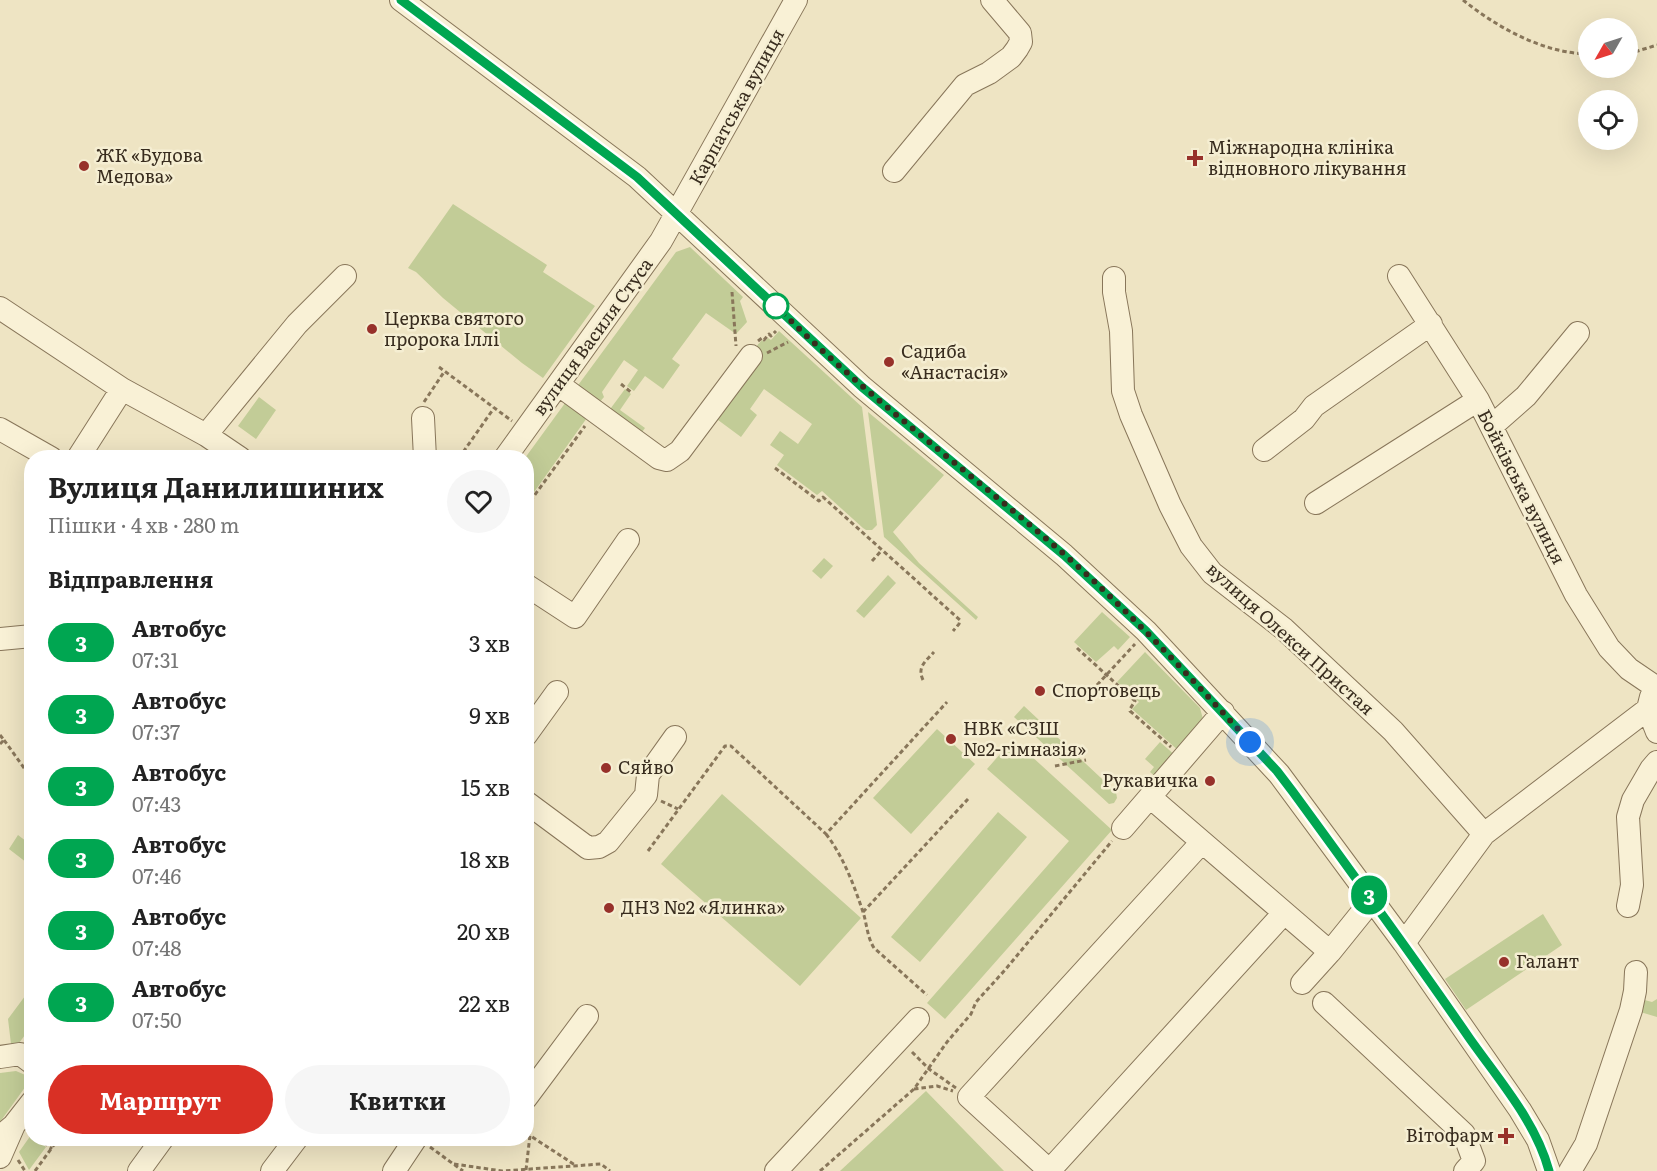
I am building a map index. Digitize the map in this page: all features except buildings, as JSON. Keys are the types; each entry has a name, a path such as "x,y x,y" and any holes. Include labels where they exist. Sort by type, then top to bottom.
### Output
{"street":[{"path":"401,0 637,177 862,387 1064,555 1146,631 1279,774 1404,943 1520,1110 1538,1140 1549,1171"},
{"name":"Карпатська вулиця","path":"678,214 796,0"},
{"path":"894,171 965,85 989,73 1011,57 1017,49 1021,42 1020,33 992,0"},
{"name":"вулиця Василя Стуса","path":"512,450 678,214"},
{"path":"206,435 297,324 345,276"},
{"name":"Бойківська вулиця","path":"1399,276 1478,400 1576,595 1609,648 1629,669 1656,682"},
{"name":"вулиця Олекси Пристая","path":"1114,278 1114,292 1121,331 1123,391 1170,505 1191,546 1212,573 1284,629 1393,731 1484,834"},
{"path":"0,308 122,389 206,435 228,450"},
{"path":"1264,450 1304,419 1314,406 1431,324"},
{"path":"1492,426 1526,396 1578,333"},
{"path":"559,385 659,458 668,460 680,451 745,363"},
{"path":"83,450 122,389"},
{"path":"1317,503 1478,400"},
{"path":"423,411 425,450"},
{"path":"0,429 37,450"},
{"path":"534,590 575,617 628,540"},
{"path":"0,639 24,637"},
{"path":"1404,943 1484,834 1648,709 1656,682"},
{"path":"534,724 557,692"},
{"path":"1648,709 1657,732"},
{"path":"1123,828 1222,712"},
{"path":"534,808 588,848 599,847 608,842 646,795 648,775 675,737"},
{"path":"1629,906 1632,885 1629,817 1633,800 1657,762"},
{"path":"1150,797 1330,952"},
{"path":"1202,842 969,1097 1050,1171 1284,913"},
{"path":"1302,983 1372,900"},
{"path":"1570,1171 1586,1144 1631,1010 1636,972"},
{"path":"1324,1003 1464,1134 1474,1161 1465,1171"},
{"path":"534,1087 587,1016"},
{"path":"776,1171 918,1019"},
{"path":"0,1057 24,1055"},
{"path":"8,1157 7,1131 24,1111"},
{"path":"148,1168 159,1146"},
{"path":"272,1171 291,1146"},
{"path":"394,1171 418,1146"}],"path":[{"path":"1463,0 1480,14 1543,46 1578,53"},
{"path":"1638,51 1657,45"},
{"path":"732,291 745,363 793,340"},
{"path":"439,368 504,415"},
{"path":"423,411 444,372"},
{"path":"621,384 632,393"},
{"path":"465,450 494,408"},
{"path":"534,496 596,412"},
{"path":"775,468 819,501 823,496 960,620 953,631"},
{"path":"872,561 882,550"},
{"path":"1097,685 1139,641"},
{"path":"1077,648 1135,701 1131,711 1183,758"},
{"path":"923,680 921,667 934,652"},
{"path":"826,834 947,702"},
{"path":"0,735 24,768"},
{"path":"0,744 4,740"},
{"path":"648,850 721,749 731,746 826,834 839,852 863,912 869,941 927,995"},
{"path":"1055,766 1086,760"},
{"path":"863,912 968,799"},
{"path":"661,801 678,809"},
{"path":"819,1171 914,1089 947,1042 972,1014 976,1002 1123,828"},
{"path":"904,1045 929,1069 969,1097"},
{"path":"914,1089 937,1086 969,1097"},
{"path":"534,1138 576,1166"},
{"path":"48,1146 52,1149"},
{"path":"35,1171 54,1146"},
{"path":"428,1146 463,1171"},
{"path":"526,1170 527,1146"},
{"path":"8,1157 25,1171"},
{"path":"454,1164 502,1171 601,1164 610,1171"}],"green space":[{"path":"453,204 547,265 543,272 595,306 543,378 443,298 416,272 408,268"},
{"path":"690,247 743,297 740,301 747,322 736,334 706,313 672,359 680,365 663,389 645,376 634,391 627,386 638,370 624,360 602,392 604,397 598,404 576,388 676,252"},
{"path":"779,331 862,407 877,525 872,530 863,528 822,491 817,495 777,465 784,455 770,445 780,431 798,444 812,424 764,389 750,409 757,415 741,437 714,417 753,350 762,340 764,342 768,338 771,340"},
{"path":"625,389 631,394 620,410 645,428 639,436 608,412"},
{"path":"259,397 276,410 256,439 238,426"},
{"path":"568,399 589,415 534,492 534,450 531,450"},
{"path":"868,412 944,475 893,532 919,563 978,617 976,620 884,537"},
{"path":"824,558 833,566 821,579 812,571"},
{"path":"888,575 896,583 864,618 856,611"},
{"path":"1102,612 1130,637 1118,650 1114,646 1096,662 1074,642"},
{"path":"1145,652 1200,708 1203,719 1180,752 1132,709 1139,702 1117,682"},
{"path":"1024,706 1116,792 1117,798 1114,803 1109,804 1014,717"},
{"path":"937,729 975,764 911,834 873,798"},
{"path":"1160,742 1176,756 1157,778 1150,772 1154,767 1145,759"},
{"path":"1008,745 1029,754 1112,830 945,1019 927,1003 1069,841 987,769"},
{"path":"722,794 861,918 800,986 661,864"},
{"path":"998,812 1027,837 920,962 891,937"},
{"path":"18,835 24,840 24,861 9,849"},
{"name":"Галант","path":"1543,914 1562,945 1466,1010 1445,979"},
{"path":"24,997 24,1036 19,1043 11,1044 8,1019"},
{"path":"1641,999 1652,1002 1657,999 1657,1017 1637,1011"},
{"path":"16,1071 24,1074 24,1089 0,1122 0,1073"},
{"path":"926,1091 1004,1171 840,1171"},
{"path":"24,1145 46,1147 29,1170 19,1152"}],"bus line":[{"name":"3","path":"401,0 637,177 862,387 1064,555 1146,631 1277,771 1293,792 1404,943 1520,1110 1538,1140 1549,1171"}],"place":[{"name":"Міжнародна клініка відновного лікування","path":"1195,158"},
{"name":"ЖК «Будова Медова»","path":"84,166"},
{"name":"Церква святого пророка Іллі","path":"372,329"},
{"name":"Садиба «Анастасія»","path":"889,362"},
{"name":"Спортовець","path":"1040,691"},
{"name":"НВК «СЗШ №2-гімназія»","path":"951,739"},
{"name":"Сяйво","path":"606,768"},
{"name":"Рукавичка","path":"1210,781"},
{"name":"ДНЗ №2 «Ялинка»","path":"609,908"},
{"name":"Галант","path":"1504,962"},
{"name":"Вітофарм","path":"1506,1136"}],"route":[{"path":"776,306 862,387 1064,555 1146,631 1250,742"}]}
